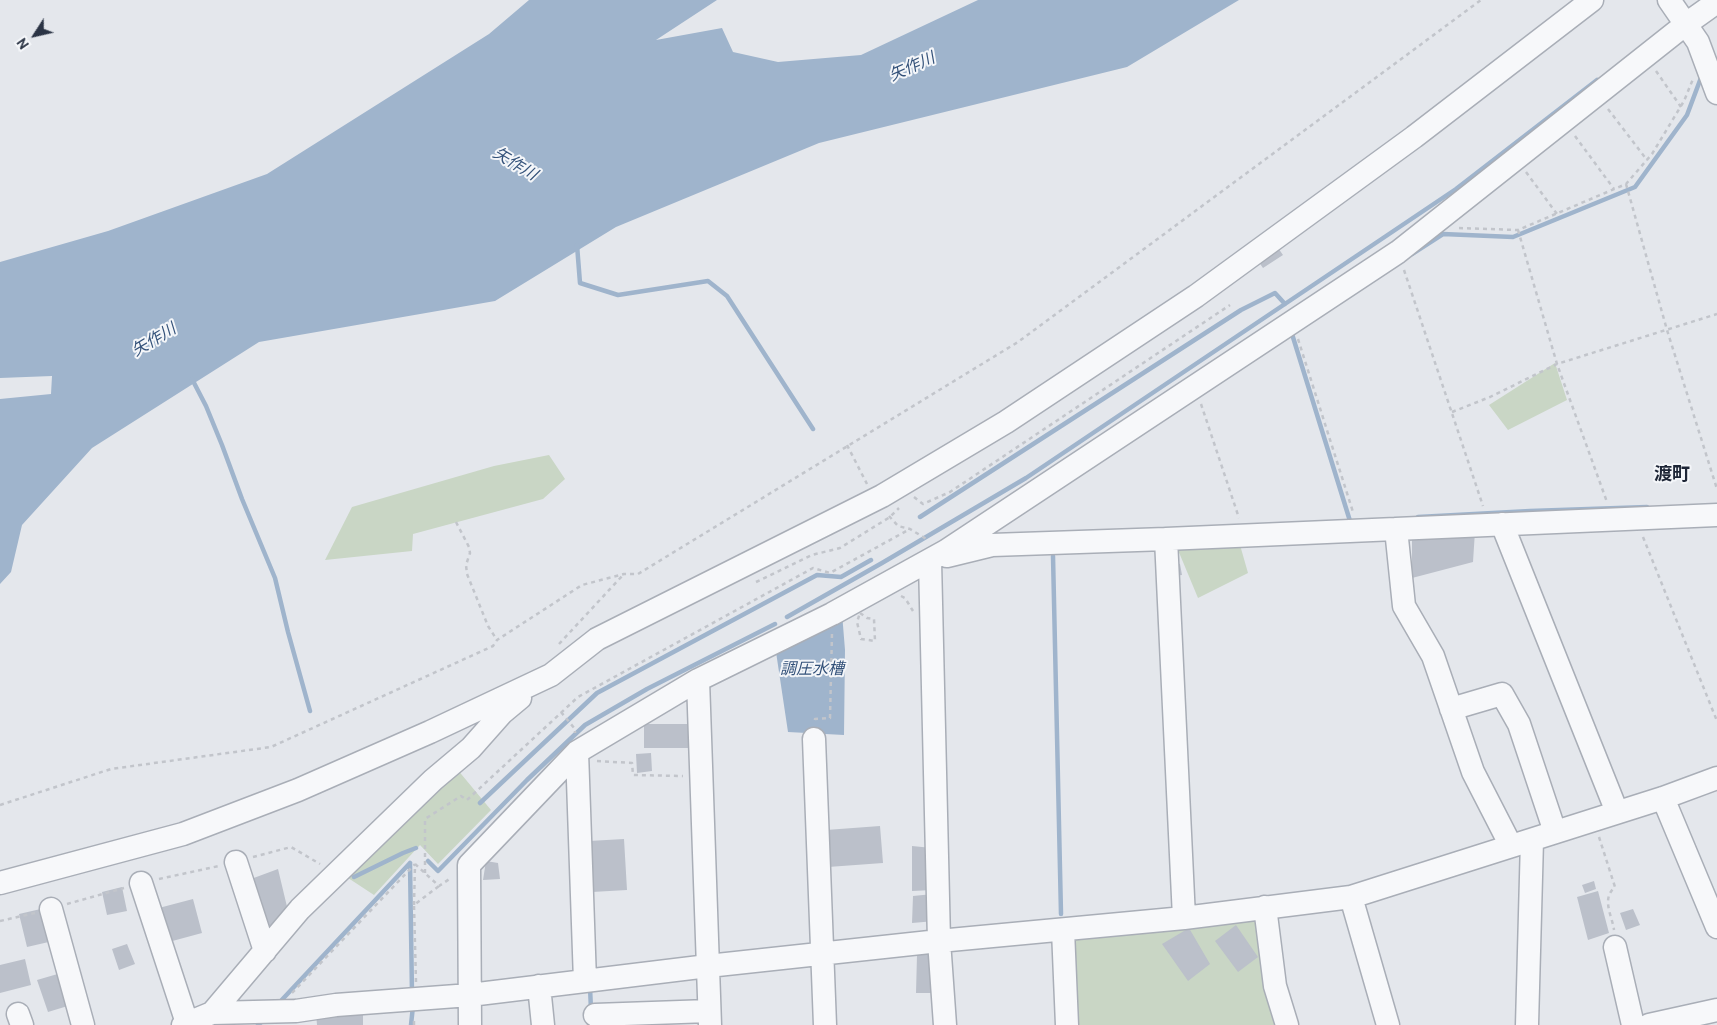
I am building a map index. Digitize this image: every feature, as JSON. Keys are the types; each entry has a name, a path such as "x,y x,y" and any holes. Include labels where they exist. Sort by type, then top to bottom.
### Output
{"street":[{"path":"0,883 183,834 298,790 542,680 597,639 876,500 1006,422 1196,296 1414,137 1592,0"},
{"path":"1669,0 1703,52 1717,94"},
{"path":"470,1025 468,865 577,756 698,680 832,614 938,556 1293,322 1398,252 1645,56 1717,2"},
{"path":"938,556 992,545 1717,516"},
{"path":"1495,524 1617,812"},
{"path":"1396,529 1404,606 1433,656 1473,772 1511,846"},
{"path":"1166,539 1184,918"},
{"path":"938,556 939,941 945,1025"},
{"path":"212,1013 300,909 433,780 471,748 502,713 542,680"},
{"path":"595,1015 710,1018 698,680"},
{"path":"1451,709 1502,694 1518,724 1555,832"},
{"path":"814,739 825,1025"},
{"path":"577,756 584,981"},
{"path":"141,883 185,1024 212,1013 288,1016 336,1005 470,995 823,953 1184,918 1351,897 1663,798 1717,778"},
{"path":"1663,798 1717,927"},
{"path":"1527,1025 1532,840"},
{"path":"236,862 265,950"},
{"path":"1351,897 1388,1025"},
{"path":"1265,907 1275,986 1288,1025"},
{"path":"51,909 84,1025"},
{"path":"1063,930 1067,1025"},
{"path":"1615,947 1633,1025"},
{"path":"539,986 543,1025"},
{"path":"1649,1025 1717,1010"}],"path":[{"path":"0,805 111,769 271,747 493,646 496,640 582,585 624,574 638,574 1018,342 1481,0"},
{"path":"1454,228 1518,230 1626,184 1646,160 1681,107 1703,52"},
{"path":"1645,56 1681,107"},
{"path":"1597,94 1646,160"},
{"path":"1564,121 1614,189"},
{"path":"1516,158 1557,214"},
{"path":"1626,184 1667,330 1717,489"},
{"path":"1518,230 1557,364 1613,520"},
{"path":"1398,252 1452,412 1495,524"},
{"path":"907,501 913,496 923,504 950,492 1230,305"},
{"path":"1452,412 1490,397 1557,364 1717,314"},
{"path":"1293,322 1359,530"},
{"path":"1195,386 1245,536"},
{"path":"847,445 876,500"},
{"path":"890,517 901,506"},
{"path":"1636,519 1717,721"},
{"path":"456,522 469,547 470,553 466,565 467,574 488,626 496,640"},
{"path":"898,526 910,529 938,556"},
{"path":"425,873 425,819 461,796 467,800 578,697 813,568 830,573 910,529"},
{"path":"558,645 624,574"},
{"path":"860,613 866,618 874,619 875,641 861,638 857,622 860,613"},
{"path":"814,739 815,719 830,718 833,644"},
{"path":"561,712 575,729"},
{"path":"577,756 632,763 633,775 702,776"},
{"path":"1593,820 1615,888 1609,892 1607,900 1614,928 1615,947"},
{"path":"0,921 51,909 141,883 236,862 291,847 336,874"},
{"path":"415,864 440,886"},
{"path":"415,864 416,1000"},
{"path":"288,1016 415,864"},
{"path":"414,905 468,865"}],"green space":[{"path":"1555,363 1567,400 1508,430 1489,405"},
{"path":"549,455 565,479 543,499 413,534 412,551 325,560 352,507 494,466"},
{"path":"1240,545 1248,573 1198,598 1178,550"},
{"path":"457,769 491,810 438,864 420,845 374,895 342,874"},
{"path":"1258,917 1284,1025 1074,1025 1071,936"}],"water":[{"name":"矢作川","path":"529,0 717,0 656,40 722,28 733,52 778,62 861,55 978,0 1239,0 1127,67 819,143 616,227 495,301 259,342 92,448 22,525 11,572 0,584 0,399 51,394 52,376 0,378 0,262 108,231 267,174 489,34"},
{"name":"調圧水槽","path":"842,613 845,650 844,735 788,732 776,652"}],"building":[{"path":"1276,245 1283,255 1263,268 1256,258"},
{"path":"1475,531 1473,562 1412,578 1412,533"},
{"path":"1171,563 1180,564 1182,575 1173,576"},
{"path":"644,724 690,724 691,748 644,748"},
{"path":"651,753 652,771 637,773 636,754"},
{"path":"880,826 883,863 828,867 826,830"},
{"path":"624,839 627,890 592,892 589,841"},
{"path":"912,846 932,848 933,890 912,891"},
{"path":"486,861 498,863 500,879 483,880"},
{"path":"278,869 289,915 267,927 251,879"},
{"path":"1594,881 1596,889 1585,893 1582,885"},
{"path":"122,887 127,911 107,915 102,892"},
{"path":"1598,891 1609,933 1588,940 1577,897"},
{"path":"933,894 935,921 912,923 913,896"},
{"path":"193,899 202,933 165,943 155,909"},
{"path":"45,908 53,941 27,947 19,914"},
{"path":"1633,909 1640,925 1626,930 1620,913"},
{"path":"1236,925 1258,957 1238,972 1215,941"},
{"path":"1189,928 1210,964 1188,981 1162,944"},
{"path":"127,944 135,964 119,970 112,949"},
{"path":"937,954 939,993 916,993 917,955"},
{"path":"25,959 31,985 0,993 0,965"},
{"path":"61,973 71,1005 48,1012 37,980"},
{"path":"363,1009 363,1025 317,1025 316,1013"}],"waterway":[{"path":"1412,254 1443,234 1513,237 1635,187 1687,115 1702,75"},
{"path":"787,617 1026,478 1456,189 1597,80"},
{"path":"577,245 580,283 618,295 708,281 727,296 813,429"},
{"path":"920,517 1241,310 1275,293 1285,304"},
{"path":"1292,334 1350,521"},
{"path":"192,379 206,406 275,578 310,711"},
{"path":"1418,517 1647,507"},
{"path":"1053,556 1061,914"},
{"path":"480,803 597,693 817,575 841,577 871,560"},
{"path":"428,861 438,871 527,780 585,725 647,689 775,624"},
{"path":"354,877 416,848"},
{"path":"410,863 412,994"},
{"path":"278,1004 410,863"},
{"path":"590,987 591,1010"},
{"path":"411,1025 413,1006"},
{"path":"258,1025 265,1019"}],"district":[{"name":"渡町","path":"1672,475"}]}
